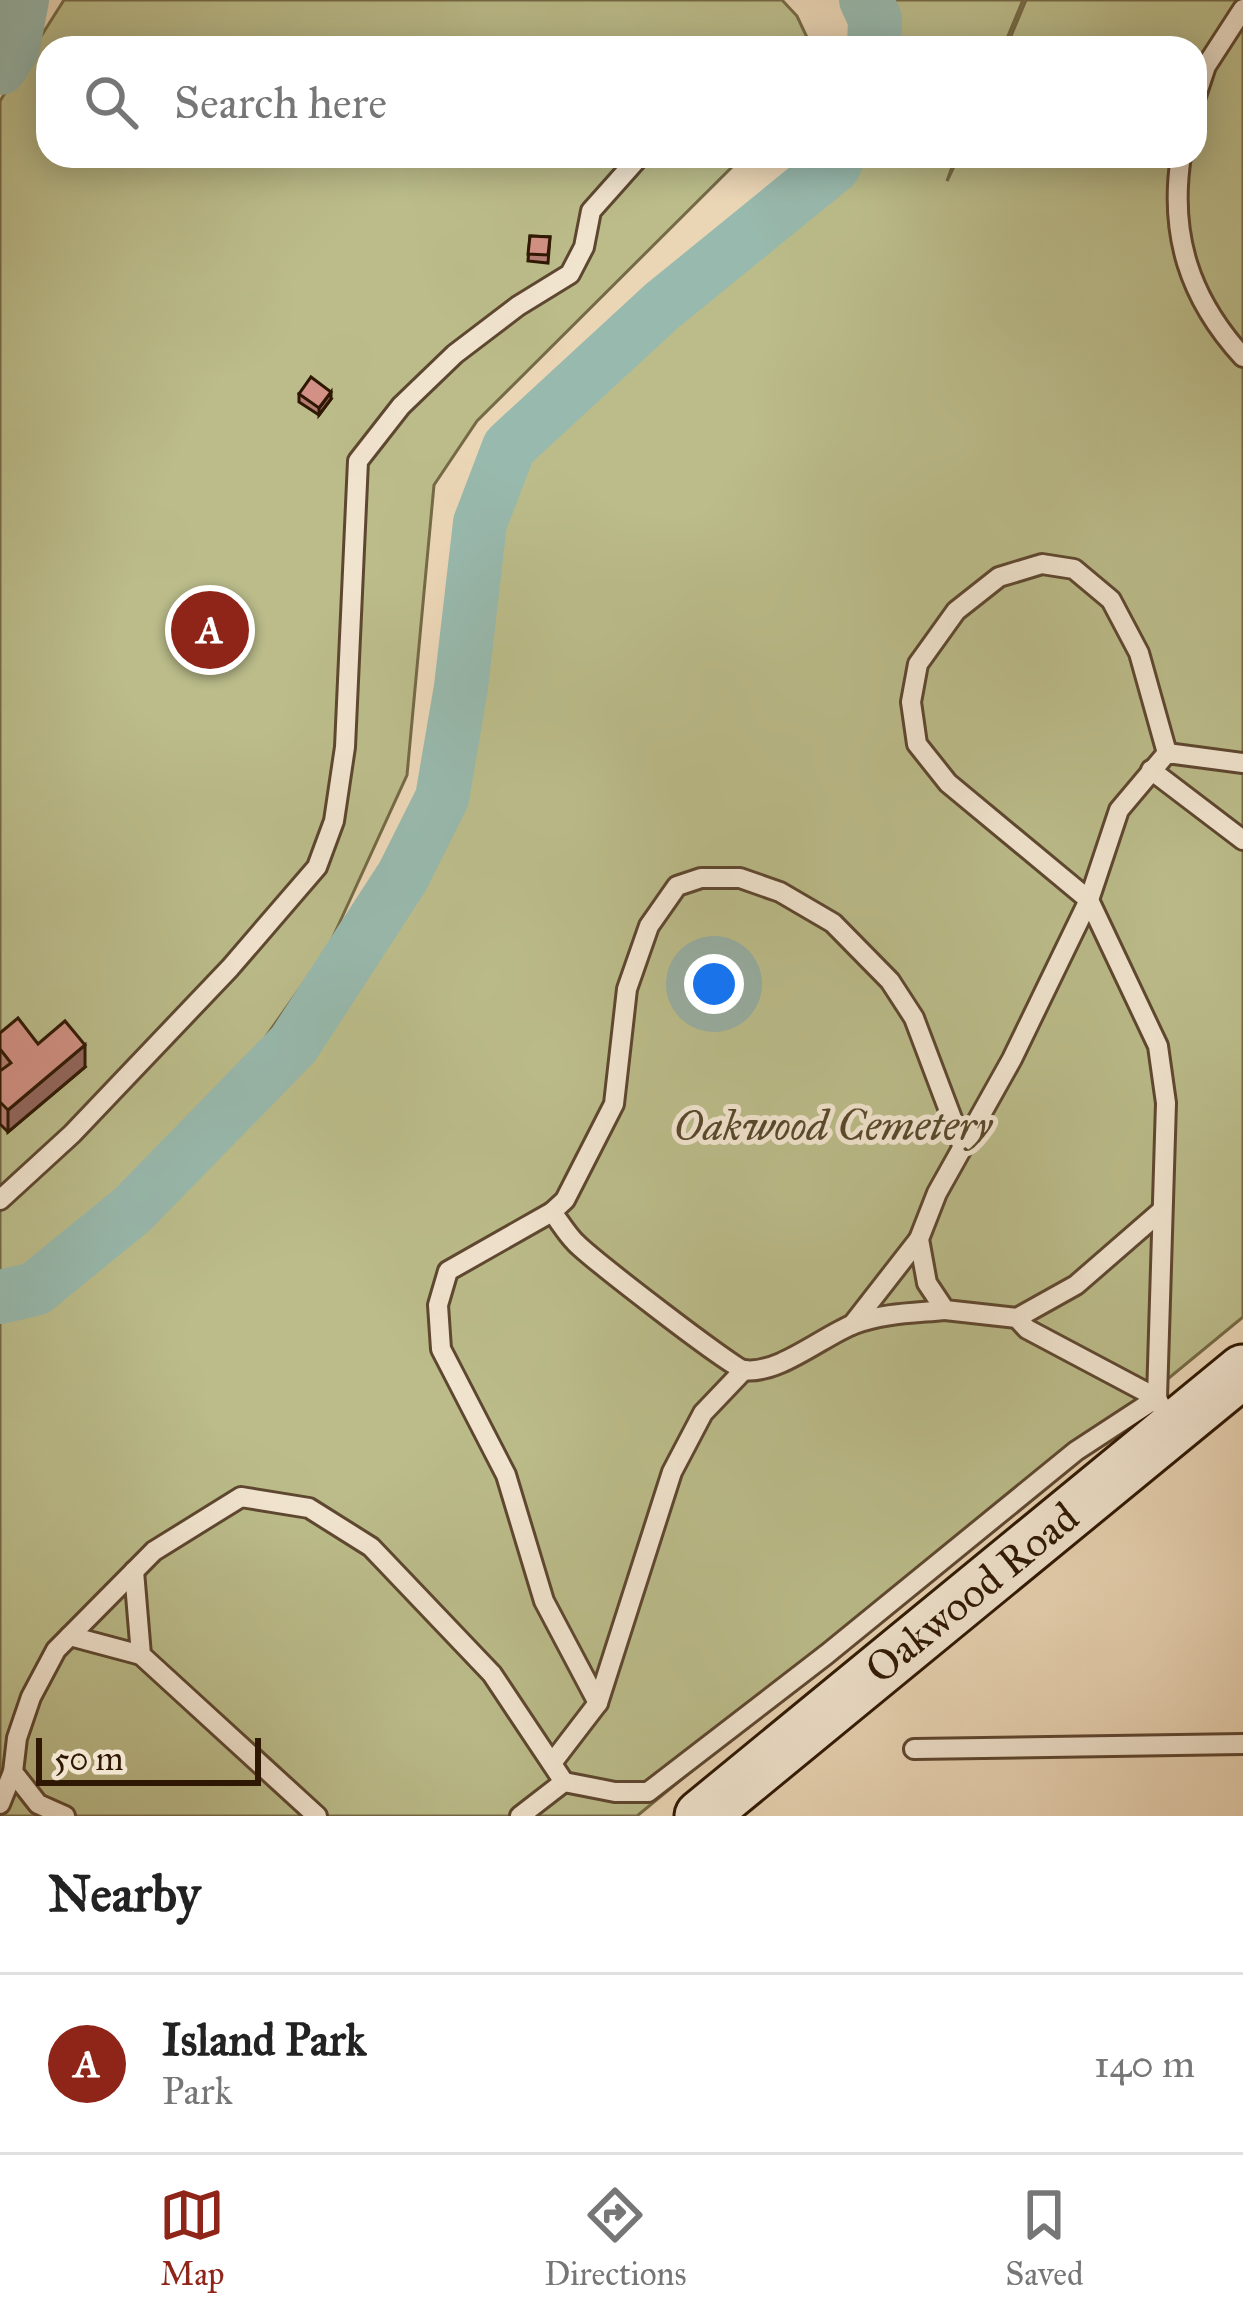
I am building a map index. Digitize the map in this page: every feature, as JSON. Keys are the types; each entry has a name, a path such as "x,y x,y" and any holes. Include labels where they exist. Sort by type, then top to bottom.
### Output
{"street":[{"name":"Oakwood Road","path":"701,1816 1165,1414 1243,1371"}],"lane":[{"path":"1207,64 1243,9"},
{"path":"0,1200 72,1133 214,985 317,867 334,821 345,747 358,460 401,406 455,354 570,274 584,247 591,211 629,168"},
{"path":"1179,168 1179,240 1198,293 1243,357"},
{"path":"1165,1414 1160,1212 1166,1103 1158,1046 1089,900 948,783 917,744 911,701 918,664 956,611 999,577 1042,564 1074,569 1111,600 1139,653 1168,753"},
{"path":"1168,753 1243,764"},
{"path":"851,1325 919,1239 962,1145 1012,1059 1089,900 1119,810 1168,753"},
{"path":"1151,770 1243,839"},
{"path":"598,1703 544,1601 506,1475 441,1348 438,1305 448,1271 565,1200 614,1104 627,989 649,926 677,886 701,878 740,878 780,892 833,922 890,981 914,1018 962,1145"},
{"path":"552,1212 576,1243 715,1355 744,1370"},
{"path":"1017,1318 1076,1285 1160,1212"},
{"path":"919,1239 927,1283 945,1310"},
{"path":"551,1763 598,1703 672,1472 703,1413 744,1370 783,1362 851,1325 884,1316 945,1310 1017,1318 1165,1414"},
{"path":"0,1804 13,1772 17,1738 56,1650 154,1550 241,1497 309,1508 371,1547 492,1674 564,1782 615,1792 648,1792 827,1654 1076,1451 1165,1414"},
{"path":"134,1570 140,1655"},
{"path":"70,1636 140,1655 317,1816"},
{"path":"914,1749 1243,1744"},
{"path":"13,1772 38,1804 65,1816"},
{"path":"520,1816 564,1782"}],"green space":[{"path":"64,0 782,0 806,36 41,36"},
{"path":"866,0 1023,0 1008,36 874,36 875,19"},
{"name":"Oakwood Cemetery","path":"1026,0 1243,0 1243,1317 637,1816 0,1816 0,1297 35,1289 132,1210 294,1044 403,876 442,798 480,523 509,447 832,168 952,168 947,181 953,168 1207,168 1207,36 1011,36"},
{"path":"36,44 36,168 731,168 477,421 434,485 407,775 327,950 216,1107 116,1213 30,1281 0,1290 0,101"}],"building":[{"path":"530,236 550,237 548,255 528,254"},
{"path":"311,377 331,392 319,408 299,394"},
{"path":"18,1018 38,1044 65,1021 85,1045 8,1110 0,1102 0,1071 11,1063 0,1049 0,1033"}],"waterway":[{"path":"0,68 13,47 22,0"},
{"path":"866,0 875,19 874,36"},
{"path":"0,1297 35,1289 132,1210 294,1044 403,876 442,798 461,687 480,523 509,447 662,306 832,168"}],"place":[{"name":"Island Park","path":"210,630"}]}
